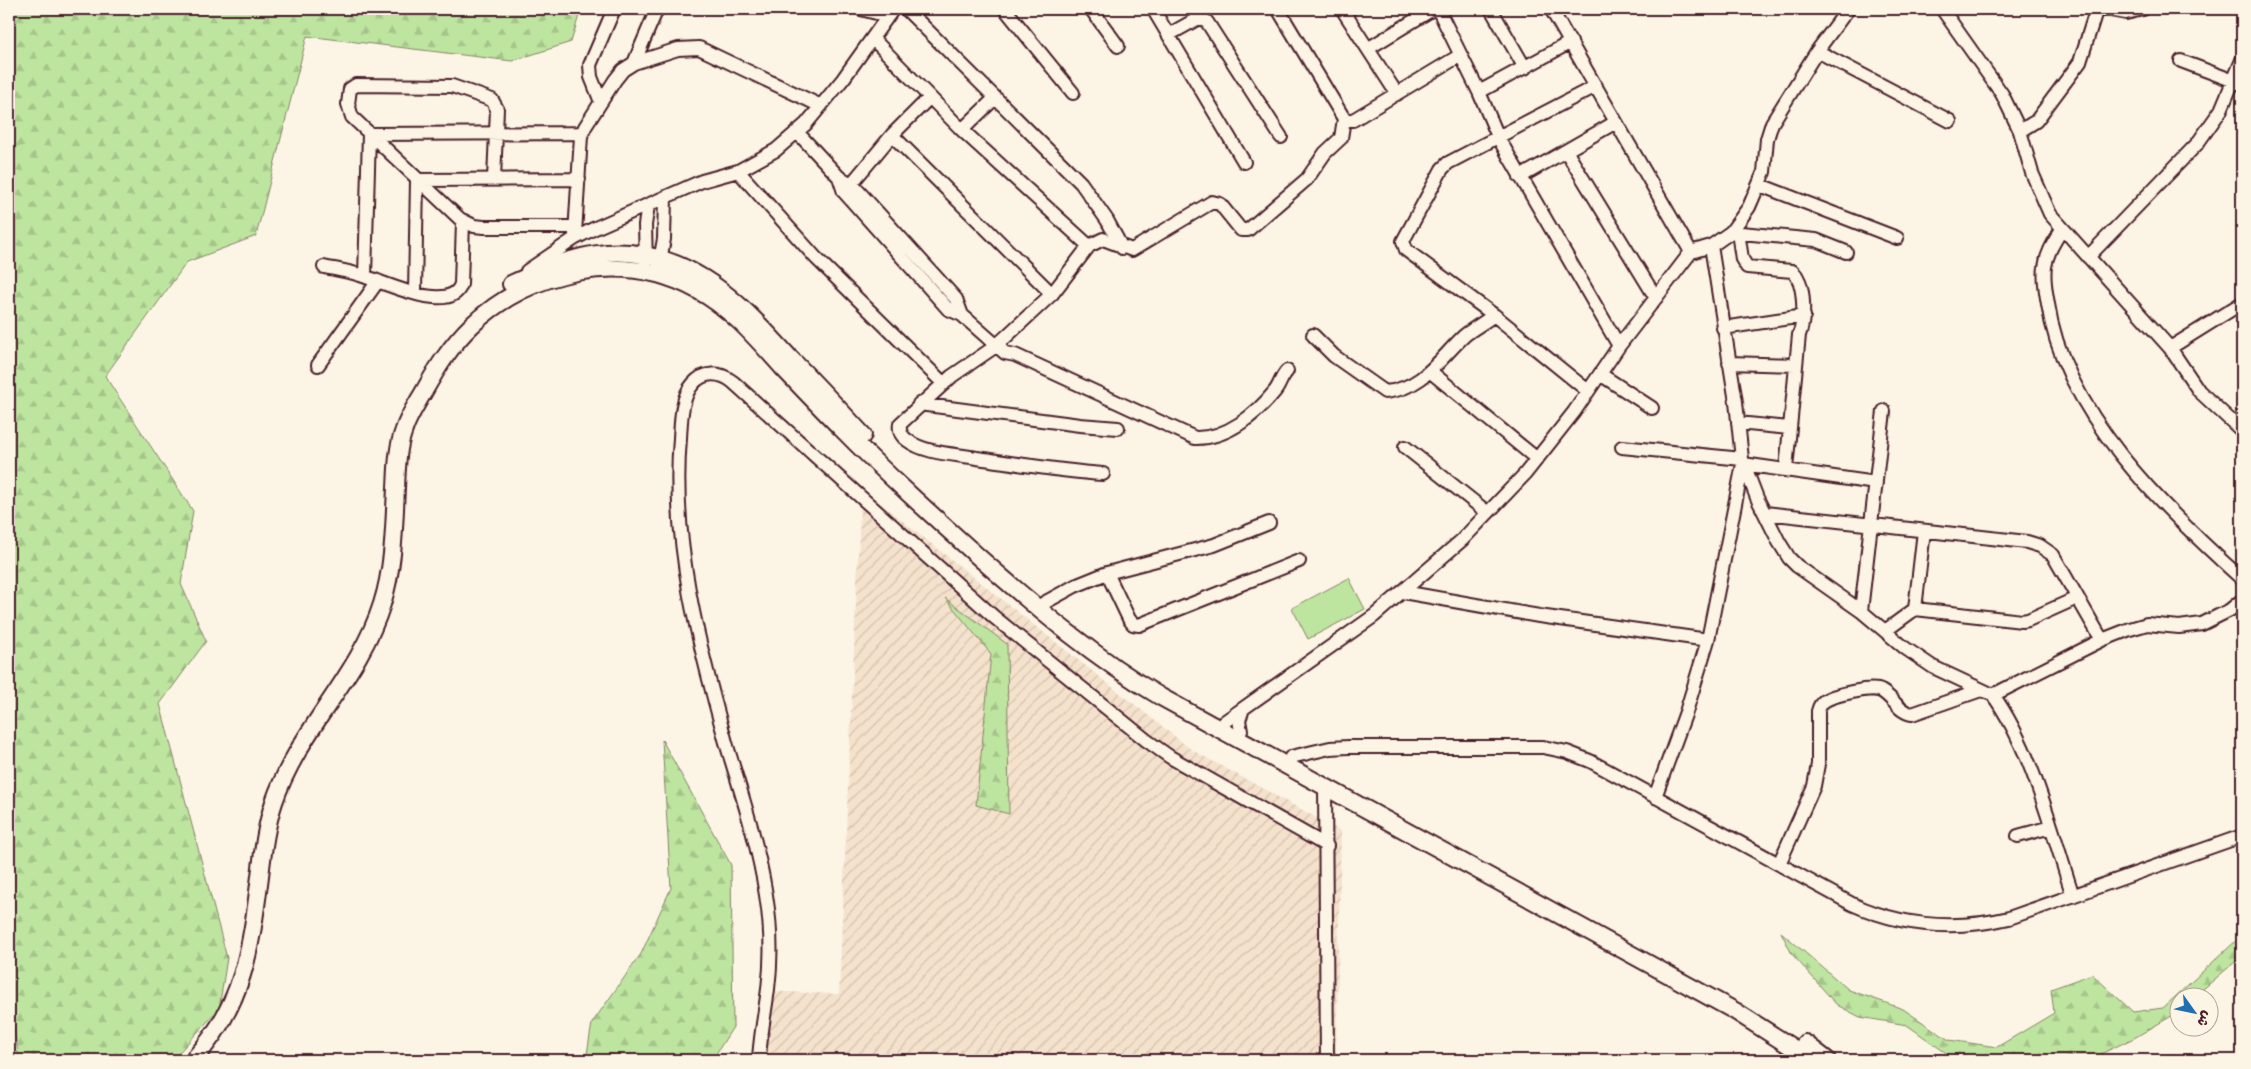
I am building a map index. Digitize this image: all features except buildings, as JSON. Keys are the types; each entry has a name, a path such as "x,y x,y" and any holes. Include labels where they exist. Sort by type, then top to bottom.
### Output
{"main road":[{"path":"409,418 417,390 446,342 475,310 511,284 551,266 584,256 617,252 653,265 702,277 740,304 899,472 1044,603 1113,656 1224,722 1740,1003 1783,1028 1827,1060"},
{"path":"193,1060 212,1038 224,1020 234,1001 245,968 253,928 266,833 280,787 301,744 359,656 381,607 392,557 399,449 409,418 439,365 452,346 476,322 504,301 535,286 580,271 653,265 692,287 734,315 824,411 893,479 1038,609 1082,645 1142,686 1735,1011 1812,1060"}],"street":[{"path":"601,102 591,77 590,65 614,9"},
{"path":"634,63 658,9"},
{"path":"511,284 575,233 648,205 702,180 738,171 776,150 798,132 821,106 890,12 861,9"},
{"path":"906,9 1081,183 1107,220 1122,248"},
{"path":"1005,9 1073,94"},
{"path":"1091,9 1118,46"},
{"path":"1154,9 1244,162"},
{"path":"1103,474 1066,472 930,450 908,442 899,430 900,424 944,384 974,360 996,346 1052,294 1089,246 1102,239 1122,248 1132,250 1212,202 1220,204 1241,230 1248,230 1307,179 1325,153 1341,138 1344,119 1278,9"},
{"path":"1342,9 1397,94"},
{"path":"1369,48 1433,9"},
{"path":"1438,9 1459,56 1479,92 1499,139 1619,346"},
{"path":"1491,9 1525,68"},
{"path":"1551,9 1616,122 1705,251 1723,328 1738,423 1742,462 1708,640 1686,712 1655,797"},
{"path":"1224,722 1374,616 1442,559 1488,513 1537,459 1656,298 1705,251 1734,232 1760,185 1772,123 1817,51 1848,9"},
{"path":"1942,9 1993,78 2020,131 2032,173 2050,214 2170,348 2199,391 2242,431"},
{"path":"2020,131 2036,121 2080,62 2096,12 2106,9 2126,13 2143,9"},
{"path":"1170,34 1197,19 1205,20 1281,137"},
{"path":"872,39 962,130 1089,246"},
{"path":"1479,92 1571,42"},
{"path":"575,233 582,133 619,75 634,63 678,49 699,48 821,106"},
{"path":"1817,51 1950,121"},
{"path":"1344,119 1353,120 1459,56"},
{"path":"2088,257 2197,144 2222,110 2238,82 2242,60"},
{"path":"2181,61 2238,82"},
{"path":"494,180 497,109 495,103 462,88 447,86 356,85 351,87 348,109 352,117 417,180 464,222 484,227 575,233"},
{"path":"1588,391 1494,315 1406,250 1403,241 1442,169 1454,159 1499,139 1596,86"},
{"path":"848,188 892,135 929,98"},
{"path":"962,130 996,98"},
{"path":"1520,177 1616,122"},
{"path":"798,132 839,177 948,309 962,315 1005,354 1015,355 1195,438 1221,434 1255,412 1276,390 1287,371"},
{"path":"369,134 582,133"},
{"path":"365,276 369,134"},
{"path":"892,135 1052,294"},
{"path":"1566,151 1656,298"},
{"path":"738,171 816,258 944,384"},
{"path":"417,180 578,179"},
{"path":"415,293 417,180"},
{"path":"1760,185 1897,238"},
{"path":"653,265 664,239 665,197"},
{"path":"648,205 645,230 653,265"},
{"path":"324,267 365,276 425,296 441,297 452,295 458,291 461,284 464,222"},
{"path":"2062,229 2050,248 2044,278 2051,326 2080,395 2097,423 2170,512 2242,579"},
{"path":"1734,232 1816,240 1846,252"},
{"path":"1734,232 1742,259 1747,266 1794,273 1798,279 1804,316 1796,365 1786,469"},
{"path":"318,365 378,281"},
{"path":"2170,348 2242,303"},
{"path":"1313,335 1334,356 1385,392 1417,381 1431,372 1465,335 1494,315"},
{"path":"1723,328 1804,316"},
{"path":"1729,363 1796,365"},
{"path":"1431,372 1537,459"},
{"path":"1600,374 1652,408"},
{"path":"759,1060 770,969 767,897 752,828 710,685 694,617 685,568 681,526 678,460 682,414 690,386 705,376 723,376 733,382 994,617 1146,740 1170,757 1327,846"},
{"path":"920,404 1080,425 1118,428"},
{"path":"1861,611 1884,411"},
{"path":"1738,423 1789,428"},
{"path":"1405,447 1488,513"},
{"path":"1622,448 1742,462 1876,483"},
{"path":"1742,462 1757,498 1789,558 1797,566 1861,611 1933,667 1987,692 2008,719 2026,758 2073,896"},
{"path":"1765,513 2027,542 2040,546 2052,556 2102,640"},
{"path":"1044,603 1075,586 1107,573 1214,545 1269,524"},
{"path":"1915,608 1924,531"},
{"path":"1107,573 1128,619 1133,624 1139,626 1299,561"},
{"path":"1402,592 1539,616 1708,640"},
{"path":"1885,631 1915,608 2022,621 2078,598"},
{"path":"1779,864 1814,786 1818,764 1818,711 1821,703 1829,699 1874,689 1883,692 1906,712 1912,714 1987,692 2102,640 2147,624 2180,627 2202,624 2230,610 2242,600"},
{"path":"1241,731 1239,720 1243,709"},
{"path":"1291,757 1348,747 1543,747 1578,756 1868,911 1920,925 1956,926 1991,922 2073,896 2242,836"},
{"path":"1325,787 1327,846 1327,1060"},
{"path":"2018,836 2051,827"}],"shaded area":[{"path":"861,488 1192,750 1341,831 1336,1060 753,1060 760,991 839,994"}],"green space":[{"path":"9,9 581,9 571,42 512,61 307,36 256,236 187,262 105,376 193,511 181,584 206,641 160,704 227,958 219,1009 172,1060 19,1060 9,997"},
{"path":"1349,578 1365,609 1308,639 1292,608"},
{"path":"945,598 1007,644 1009,814 976,805 991,654"},
{"path":"662,740 731,865 733,1027 712,1060 586,1060 592,1023 641,954 671,888"},
{"path":"1781,932 1849,990 1903,1009 1949,1040 1997,1047 2054,1013 2051,989 2092,974 2133,1012 2163,1008 2168,1003 2168,1018 2134,1038 2088,1060 1956,1060 1907,1025 1860,1017 1837,1005 1792,954"},
{"path":"2239,938 2242,939 2242,956 2207,986 2187,986"}]}
